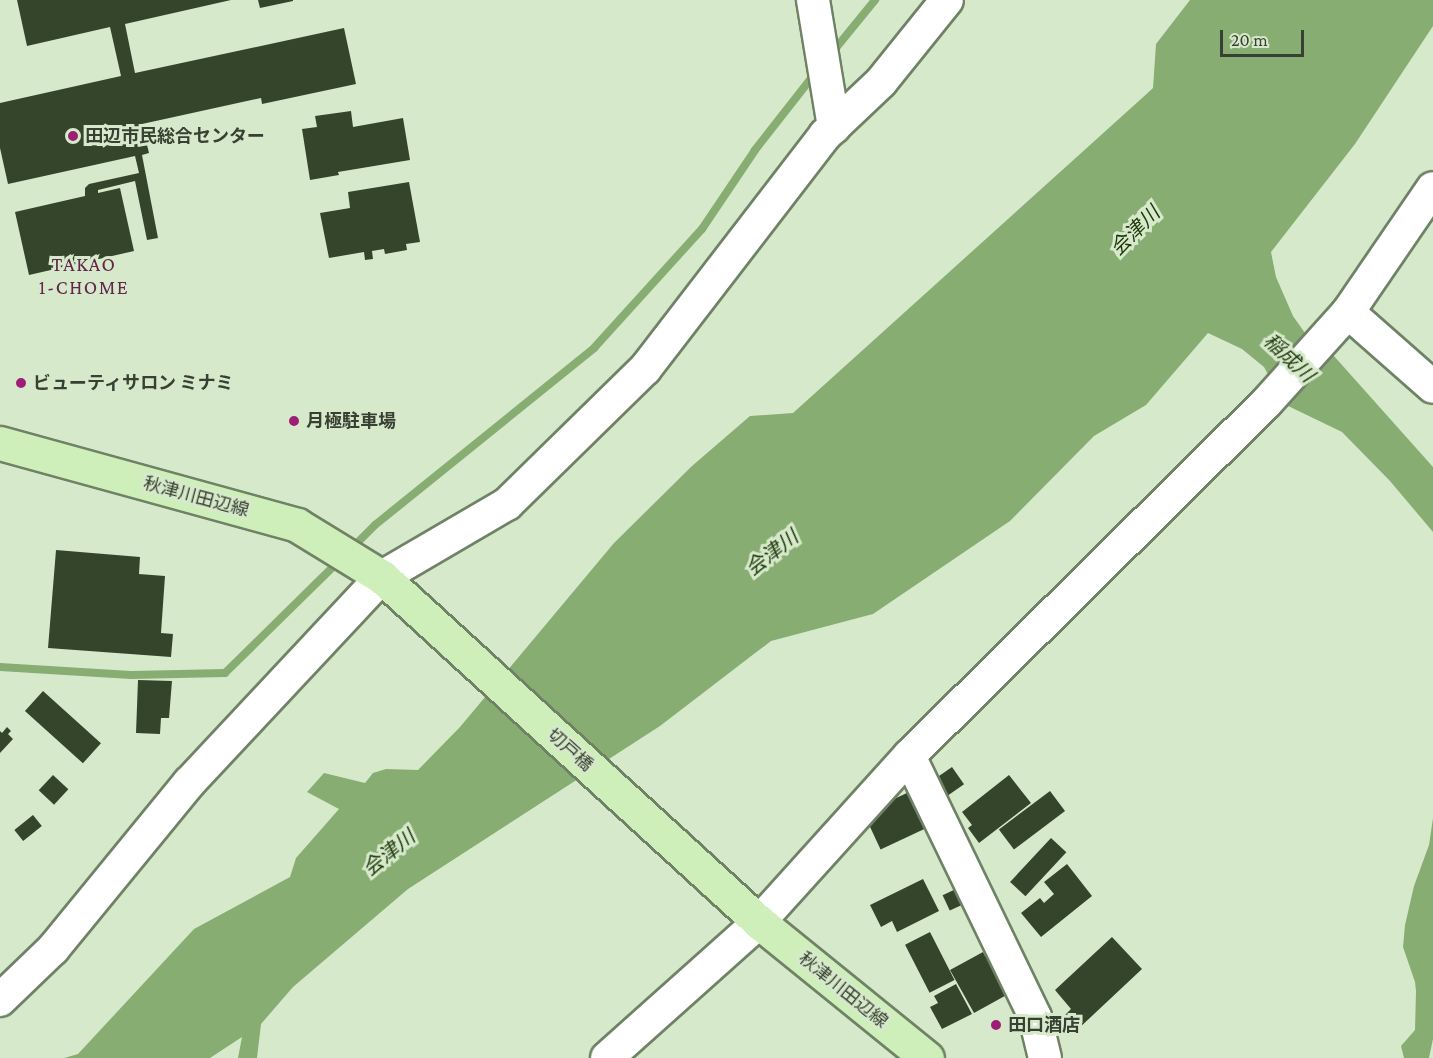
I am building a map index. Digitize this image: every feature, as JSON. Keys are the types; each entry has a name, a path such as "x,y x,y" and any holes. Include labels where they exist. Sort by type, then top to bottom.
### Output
{"main road":[{"name":"秋津川田辺線","path":"0,443 297,525 382,577"},
{"name":"切戸橋","path":"382,577 759,922"},
{"name":"秋津川田辺線","path":"759,922 927,1058"}],"street":[{"path":"813,0 834,127"},
{"path":"0,1000 53,949 189,783 382,577 507,504 645,369 834,127 881,82 947,0"},
{"path":"607,1058 759,922 909,756 1267,402 1348,312 1433,188"},
{"path":"1348,312 1433,387"},
{"path":"909,756 1035,1017 1045,1058"}],"water":[{"path":"1190,0 1433,0 1433,26 1355,144 1271,252 1276,277 1293,316 1305,333 1334,356 1433,467 1433,532 1390,481 1342,432 1284,404 1264,367 1242,349 1208,333 1146,405 1094,436 1010,521 873,614 771,641 660,726 408,889 293,987 261,1024 257,1058 238,1058 242,1037 210,1058 64,1058 78,1054 194,929 290,877 296,858 339,809 307,792 324,773 365,783 373,773 386,769 418,770 460,727 614,543 692,466 750,416 793,413 1153,88 1156,44"},
{"path":"1433,818 1433,1039 1429,1058 1404,1058 1401,1046 1415,1030 1416,991 1403,947 1405,925 1414,886 1429,845"}],"building":[{"name":"田辺市民総合センター","path":"17,0 231,0 125,24 135,73 344,28 356,84 262,104 261,98 142,124 149,153 142,155 158,238 147,240 135,181 98,190 98,193 120,188 134,251 29,275 15,212 85,196 85,188 89,184 139,173 135,156 8,184 0,148 0,103 121,76 110,27 27,46"},
{"path":"258,0 293,0 293,1 260,8"},
{"path":"351,111 353,127 403,118 410,160 338,172 339,175 310,180 302,129 317,127 315,116"},
{"path":"409,182 420,242 406,244 407,250 385,254 384,249 372,251 373,259 365,260 364,252 329,258 320,213 350,208 348,192"},
{"path":"56,550 140,557 139,574 165,576 161,633 173,634 171,657 48,648"},
{"path":"138,680 172,681 169,718 161,718 160,734 136,733"},
{"path":"43,691 101,743 83,763 25,711"},
{"path":"7,727 11,731 8,734 13,739 0,753 0,731 2,733"},
{"path":"952,767 964,784 946,797 934,780"},
{"path":"53,775 68,789 54,805 39,790"},
{"path":"1009,775 1031,803 979,843 968,828 972,825 962,812"},
{"path":"1050,791 1065,811 1014,849 999,830"},
{"path":"909,792 926,828 881,849 864,813"},
{"path":"33,815 42,826 23,841 14,830"},
{"path":"1051,838 1066,852 1025,896 1010,882"},
{"path":"1067,864 1092,896 1041,937 1021,913 1040,898 1044,903 1054,894 1044,882"},
{"path":"923,879 939,911 897,932 892,921 881,927 870,905"},
{"path":"958,888 965,903 950,911 943,895"},
{"path":"930,932 955,980 930,993 905,945"},
{"path":"1112,937 1142,969 1077,1030 1064,1016 1071,1009 1055,990"},
{"path":"983,952 985,956 991,953 1012,992 974,1013 950,970"},
{"path":"956,984 972,1014 942,1029 930,1007 938,1003 934,996"}],"waterway":[{"path":"831,54 875,0"},
{"path":"351,549 375,525 594,348 702,229 755,150 817,71"},
{"path":"0,667 131,675 225,673 340,560"}],"place":[{"name":"田辺市民総合センター","path":"73,136"},
{"name":"ビューティサロン ミナミ","path":"21,383"},
{"name":"月極駐車場","path":"294,421"},
{"name":"田口酒店","path":"996,1025"}],"district":[{"name":"TAKAO 1-CHOME","path":"84,276"}],"water label":[{"name":"会津川","path":"1135,231"},
{"name":"稲成川","path":"1289,358"},
{"name":"会津川","path":"772,553"},
{"name":"会津川","path":"389,853"}]}
